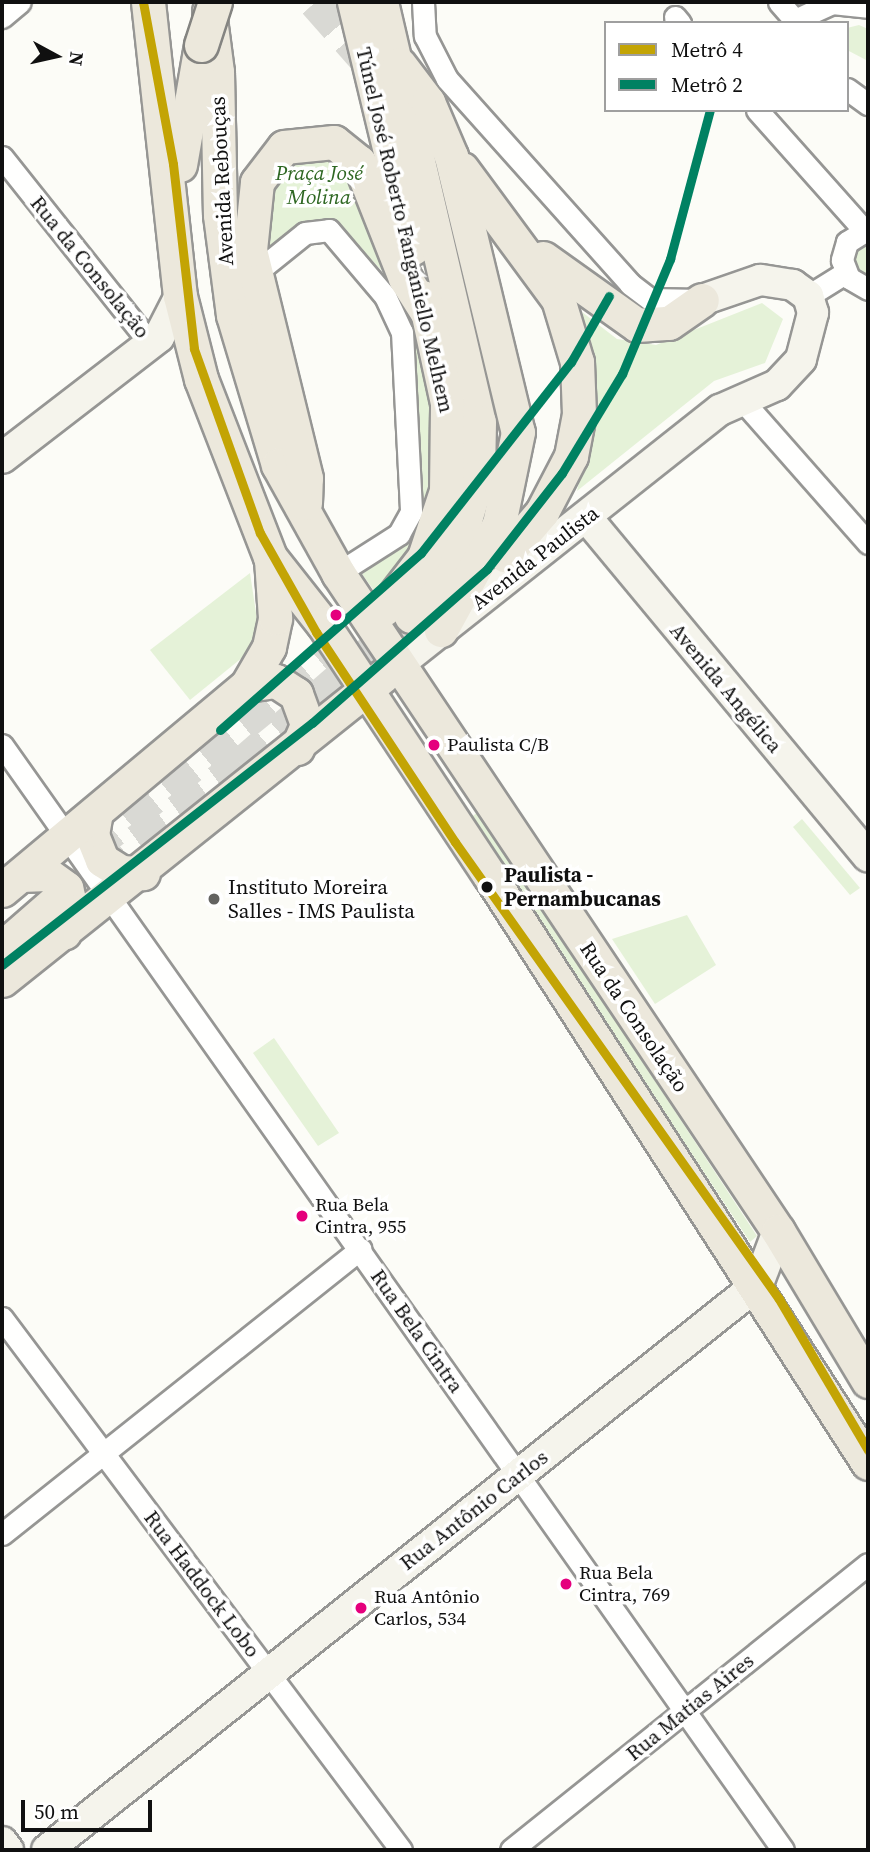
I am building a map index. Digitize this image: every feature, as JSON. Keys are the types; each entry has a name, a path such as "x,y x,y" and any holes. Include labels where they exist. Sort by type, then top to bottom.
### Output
{"main road":[{"path":"148,2 174,205 180,296"},
{"name":"Avenida Rebouças","path":"207,2 217,72 220,215 233,314 278,465 304,515"},
{"path":"174,205 201,45 215,2"},
{"name":"Túnel José Roberto Fanganiello Melhem","path":"354,2 429,316 450,430 446,491 424,557 398,613 459,541 480,447 475,393 390,51 382,2"},
{"path":"390,51 428,102 451,156 518,432 499,524 441,630"},
{"path":"304,515 306,478 254,275 251,201 268,163 299,141 334,142 359,162 370,181 405,278 429,316"},
{"path":"461,169 520,239 562,310 580,402 560,481 525,538 505,555"},
{"path":"520,239 612,313 637,325 669,323 702,300"},
{"name":"Rua da Consolação","path":"180,296 201,379 270,557 365,690 758,1284 868,1463"},
{"name":"Rua da Consolação","path":"304,515 338,573 778,1231 868,1381"},
{"path":"2,948 31,888 68,835 247,685 274,622 270,557"},
{"name":"Avenida Paulista","path":"2,980 143,873 399,664"},
{"path":"247,685 276,681 296,694 307,725 298,748"},
{"path":"96,812 92,835 99,856 121,872 143,873"},
{"path":"2,923 42,873 62,884 72,911 64,933"}],"street":[{"path":"2,16 20,2"},
{"path":"423,2 425,36 447,79 630,284 650,299 702,300 760,280 787,282 808,296 845,274"},
{"path":"779,2 795,21"},
{"path":"798,21 832,3 868,7"},
{"path":"849,90 868,104"},
{"path":"759,112 866,230 844,247 845,274"},
{"name":"Rua da Consolação","path":"2,157 151,344"},
{"path":"254,275 305,233 329,230 385,296 402,332 411,512 399,534 338,573"},
{"path":"845,274 868,289"},
{"path":"2,458 151,344 171,323 180,296"},
{"name":"Avenida Paulista","path":"399,664 741,399 777,385 801,359 813,322 808,296"},
{"path":"741,399 868,543"},
{"name":"Avenida Angélica","path":"587,518 868,856"},
{"name":"Rua Bela Cintra","path":"2,745 113,896 783,1850"},
{"path":"758,1284 778,1231"},
{"path":"2,1534 360,1250"},
{"name":"Rua Antônio Carlos","path":"47,1850 758,1284"},
{"name":"Rua Haddock Lobo","path":"2,1318 401,1850"},
{"name":"Rua Matias Aires","path":"511,1850 868,1564"},
{"path":"2,1842 8,1850"}],"green space":[{"path":"859,25 868,29 868,61 849,51 849,28"},
{"name":"Praça José Molina","path":"319,152 347,161 367,185 414,318 393,282 333,220 304,221 265,251 270,179 287,164"},
{"path":"868,238 868,281 855,275 851,251"},
{"path":"762,303 783,319 765,363 714,381 577,491 598,399 582,312 617,339 656,345"},
{"path":"414,319 437,406 442,452 434,498 418,536 392,577 409,606 439,607 406,635 362,574 410,541 423,517"},
{"path":"250,573 258,626 248,653 190,700 150,650"},
{"path":"478,812 757,1236 750,1242 470,818"},
{"path":"802,819 860,888 850,895 793,827"},
{"path":"687,915 716,965 655,1004 612,939"},
{"path":"274,1038 339,1133 318,1146 253,1053"}],"tunnel":[{"path":"315,2 375,70"},
{"path":"88,851 384,609"},
{"path":"57,900 241,764 411,616"}],"metro line":[{"name":"4","path":"143,2 173,164 194,349 260,533 316,632 455,842 779,1299 868,1450"},
{"name":"2","path":"2,965 312,723 487,569 562,473 622,374 670,259 709,112"},
{"name":"2","path":"220,730 421,553 571,362 609,296"}],"place":[{"name":"Paulista C/B","path":"434,745"},
{"name":"Paulista - Pernambucanas","path":"487,887"},
{"name":"Instituto Moreira Salles - IMS Paulista","path":"214,899"},
{"name":"Rua Bela Cintra, 955","path":"302,1216"},
{"name":"Rua Bela Cintra, 769","path":"566,1584"},
{"name":"Rua Antônio Carlos, 534","path":"361,1608"}]}
